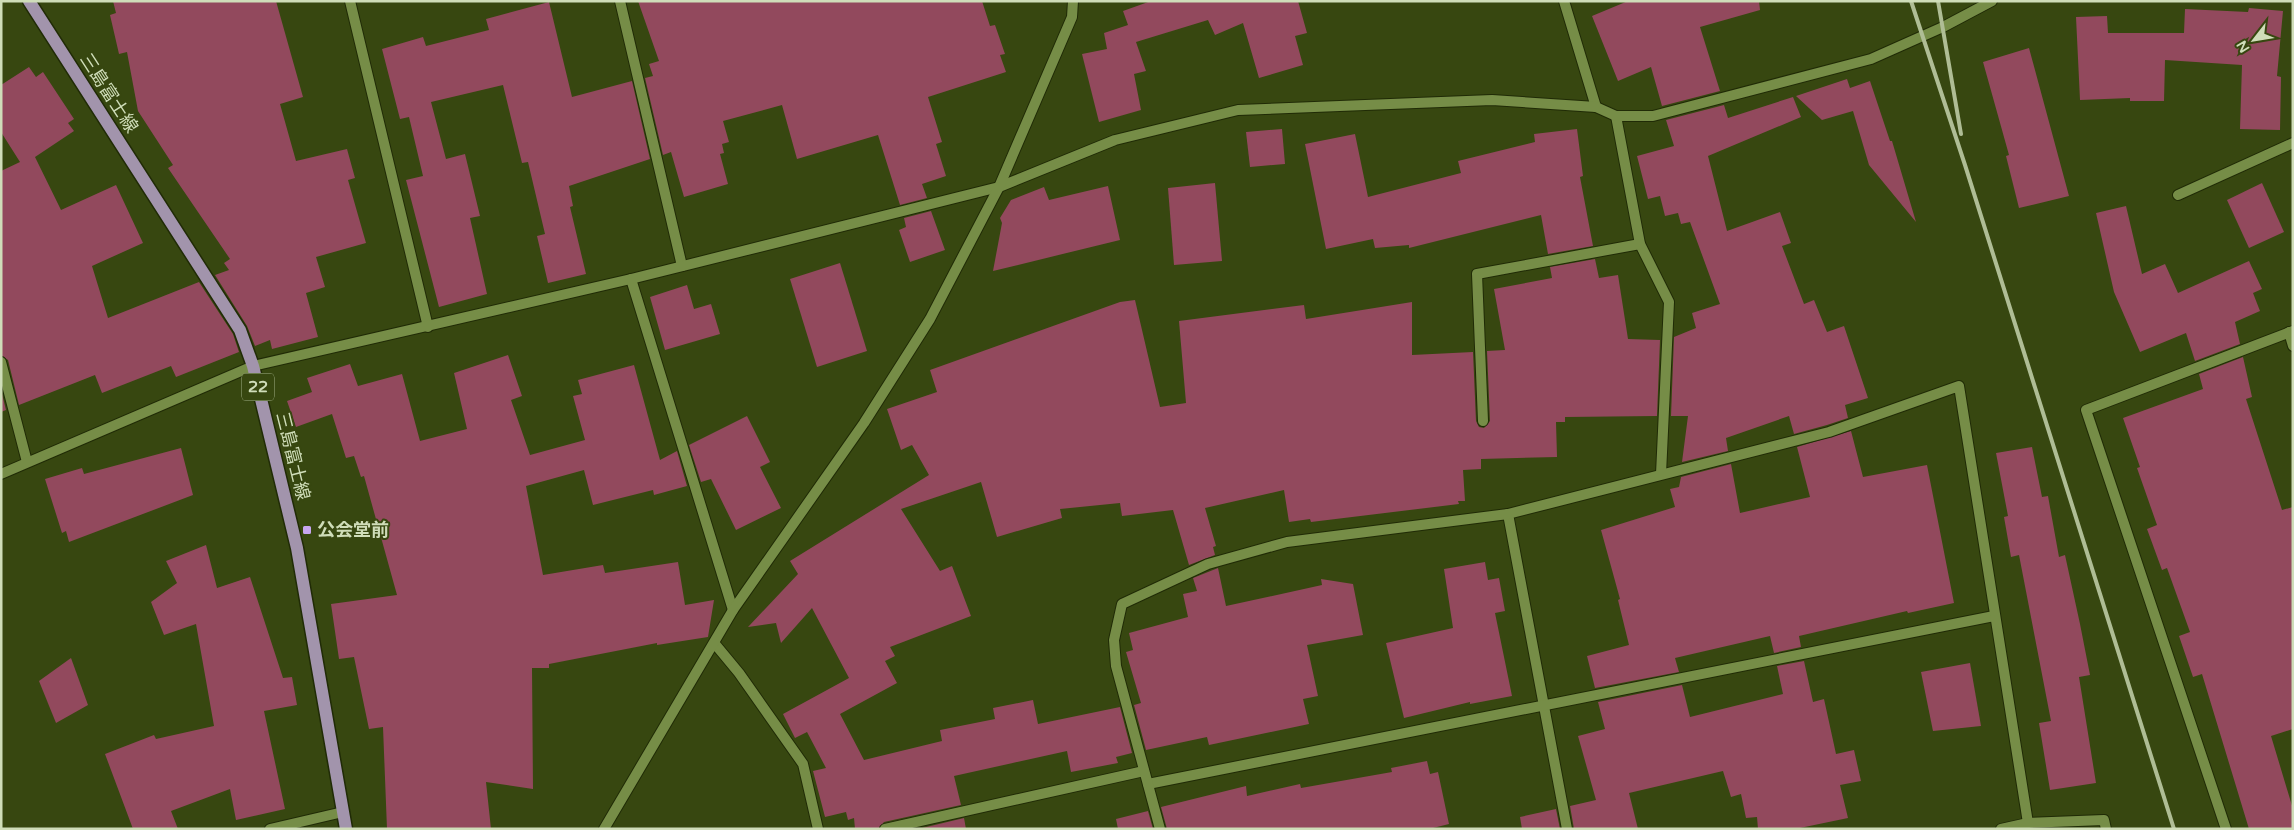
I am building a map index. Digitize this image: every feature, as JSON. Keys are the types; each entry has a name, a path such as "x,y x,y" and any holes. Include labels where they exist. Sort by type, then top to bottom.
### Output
{"main road":[{"name":"三島富士線","path":"29,1 240,330 253,366 297,548 346,829"}],"street":[{"path":"350,1 428,327"},
{"path":"620,1 682,266"},
{"path":"604,829 734,610 864,423 930,319 999,187 1072,17 1073,1"},
{"path":"1564,1 1596,107"},
{"path":"1,474 253,366 631,279 999,187 1115,140 1238,110 1492,100 1596,107 1616,116 1653,116 1871,59 1992,1"},
{"path":"1616,116 1640,244 1669,302 1661,474"},
{"path":"2178,195 2293,143"},
{"path":"1483,420 1477,274 1640,244"},
{"path":"631,279 734,610"},
{"path":"2226,829 2086,410 2291,332 2293,346"},
{"path":"1,362 27,462"},
{"path":"1160,829 1116,666 1114,640 1122,604 1208,564 1287,542 1508,514 1829,432 1958,386 2028,823"},
{"path":"1508,514 1567,829"},
{"path":"1148,784 1994,616"},
{"path":"715,644 739,673 803,764 818,829"},
{"path":"885,829 1144,771"},
{"path":"270,829 343,812"},
{"path":"2001,829 2028,823 2104,820 2106,829"}],"building":[{"path":"113,1 276,1 303,97 280,104 296,161 347,149 355,178 348,180 366,243 316,257 325,287 306,293 318,337 272,349 270,340 255,346 247,326 215,275 229,270 224,263 230,259 168,168 173,165 138,111 127,52 119,54 110,15 116,13"},
{"path":"638,1 982,1 990,26 995,25 1005,54 1000,55 1006,72 928,97 942,142 936,144 946,176 922,184 927,198 900,205 878,135 797,159 782,105 723,121 729,142 722,144 724,153 720,154 728,184 684,197 671,152 663,155 645,78 653,76 649,64 659,61"},
{"path":"1151,1 1298,1 1307,33 1295,36 1303,65 1259,78 1243,23 1215,35 1208,20 1136,42 1146,71 1134,74 1141,110 1099,122 1082,54 1107,49 1104,33 1128,25 1123,11"},
{"path":"1628,1 1759,1 1760,10 1700,27 1720,91 1662,106 1651,67 1618,81 1592,16"},
{"path":"549,2 572,97 632,81 650,159 569,186 573,206 570,207 586,274 548,283 537,236 545,234 528,162 522,163 503,85 431,102 446,159 465,154 480,216 470,218 487,294 439,307 406,180 423,176 409,117 400,119 382,49 423,37 426,46 489,30 486,19"},
{"path":"2249,8 2283,11 2277,76 2281,77 2280,130 2240,129 2242,65 2165,60 2164,101 2130,101 2130,98 2080,100 2076,17 2107,16 2108,33 2184,33 2185,9 2248,12"},
{"path":"2029,48 2069,196 2019,208 2006,156 2009,155 1983,62"},
{"path":"29,67 36,77 43,72 74,119 68,123 74,131 35,157 61,210 116,185 143,243 92,266 108,318 199,282 233,334 239,352 176,377 171,366 102,393 95,375 19,405 8,360 1,355 1,171 20,162 1,132 1,85"},
{"path":"1847,79 1850,88 1870,81 1890,141 1892,141 1916,222 1869,165 1853,111 1822,120 1796,96"},
{"path":"1793,97 1801,117 1708,156 1727,231 1780,212 1791,243 1782,246 1804,304 1814,300 1827,332 1844,326 1868,398 1845,405 1848,418 1794,434 1789,416 1726,438 1728,451 1682,462 1688,416 1671,416 1674,337 1696,328 1692,313 1720,304 1690,222 1681,224 1678,213 1665,216 1660,196 1648,199 1637,156 1674,146 1666,120 1724,105 1728,118"},
{"path":"1282,129 1285,164 1250,167 1246,132"},
{"path":"1577,129 1583,176 1580,177 1593,246 1548,254 1541,215 1409,248 1409,245 1375,248 1373,239 1326,249 1305,144 1355,134 1368,197 1461,173 1458,161 1535,142 1534,134"},
{"path":"1215,183 1222,261 1174,265 1168,188"},
{"path":"2262,183 2284,232 2249,248 2227,200"},
{"path":"1108,186 1120,240 993,271 1002,223 1000,218 1011,200 1044,187 1049,200"},
{"path":"2126,206 2142,274 2165,264 2178,293 2249,261 2262,289 2253,293 2260,311 2235,322 2240,344 2195,361 2186,333 2140,352 2114,292 2096,213"},
{"path":"931,211 945,250 910,262 899,230 906,227 904,218"},
{"path":"1595,259 1599,278 1618,275 1628,339 1660,340 1657,416 1565,417 1565,422 1556,422 1557,457 1481,459 1481,469 1463,470 1465,501 1458,501 1459,504 1311,522 1310,519 1289,522 1284,490 1205,508 1216,546 1213,547 1215,555 1189,565 1173,510 1122,516 1120,503 1060,509 1062,518 997,537 981,482 901,509 940,571 952,566 971,616 890,647 895,656 885,661 897,683 840,714 864,760 942,741 940,730 995,719 993,708 1033,700 1038,724 1120,707 1132,753 1116,757 1118,763 1071,772 1067,751 954,776 961,805 884,822 878,829 855,829 854,818 848,820 846,812 825,817 813,771 826,768 807,732 795,738 783,714 849,678 812,608 781,643 776,623 748,627 798,574 790,561 929,475 912,445 901,450 887,409 937,392 930,370 1120,302 1135,300 1160,407 1186,403 1179,321 1304,305 1306,319 1412,302 1412,355 1473,352 1476,421 1479,427 1484,428 1490,421 1487,351 1505,350 1494,289 1552,278 1550,267"},
{"path":"840,263 867,351 817,367 790,279"},
{"path":"687,285 694,309 711,304 720,334 665,350 650,297"},
{"path":"508,355 522,396 511,400 530,455 585,440 573,396 582,394 578,380 634,365 660,460 677,451 687,486 654,495 653,490 593,505 584,470 526,486 543,575 603,565 605,573 678,562 685,605 714,600 708,637 657,645 657,643 549,664 549,668 532,668 533,789 486,782 491,829 387,829 383,727 369,729 354,657 339,659 331,604 397,595 364,476 361,477 354,456 346,458 332,414 296,427 287,401 312,392 307,378 350,364 358,386 402,374 420,441 467,429 454,373"},
{"path":"2243,357 2252,397 2246,399 2282,510 2293,507 2293,729 2271,736 2293,809 2293,829 2249,829 2202,674 2193,677 2179,636 2190,632 2167,568 2162,570 2147,529 2157,525 2137,468 2140,467 2123,418 2203,389 2199,374"},
{"path":"1,390 6,410 1,412"},
{"path":"747,416 770,462 760,467 781,508 736,530 711,479 701,482 689,445"},
{"path":"1851,431 1863,477 1927,465 1954,603 1908,613 1907,611 1799,636 1801,647 1774,653 1770,636 1675,658 1679,672 1595,688 1587,656 1629,645 1618,600 1620,599 1601,530 1675,507 1670,489 1679,487 1681,477 1731,464 1740,513 1810,497 1797,447"},
{"path":"2032,447 2042,497 2048,496 2059,557 2065,555 2090,675 2079,677 2096,783 2050,790 2039,723 2051,721 2019,555 2011,557 2004,517 2008,516 1996,453"},
{"path":"181,448 193,495 69,542 66,531 62,533 45,479 82,468 84,474"},
{"path":"206,545 217,588 250,577 283,678 292,677 297,705 264,711 285,809 236,820 230,789 171,811 178,829 133,829 105,754 154,735 156,739 214,726 196,624 164,635 151,602 177,583 166,561"},
{"path":"1485,562 1488,580 1499,578 1505,611 1495,613 1512,696 1470,704 1470,702 1404,718 1386,643 1453,628 1444,569"},
{"path":"1218,568 1226,606 1322,585 1321,579 1353,584 1363,635 1307,645 1318,696 1303,699 1309,724 1209,745 1207,737 1146,750 1134,705 1141,703 1126,652 1133,650 1129,633 1188,617 1183,594 1197,591 1193,578"},
{"path":"71,658 88,705 56,723 39,681"},
{"path":"1804,661 1813,702 1824,699 1836,754 1854,750 1861,781 1840,785 1848,818 1795,829 1758,829 1757,817 1746,818 1741,794 1731,797 1723,771 1629,793 1638,829 1574,829 1570,806 1596,800 1578,736 1605,729 1598,702 1682,685 1690,717 1783,694 1777,666"},
{"path":"1970,663 1981,726 1933,731 1921,672"},
{"path":"1427,761 1430,774 1438,772 1449,824 1429,829 1167,829 1161,807 1246,786 1247,796 1300,784 1301,788 1392,772 1391,768"},
{"path":"1556,809 1560,829 1522,829 1520,817"},
{"path":"1148,811 1153,829 1118,829 1116,819"},
{"path":"964,818 966,829 918,829"}],"railway":[{"path":"1911,1 1965,165 2174,829"},
{"path":"1938,1 1961,134"}],"place":[{"name":"公会堂前","path":"307,530"}]}
